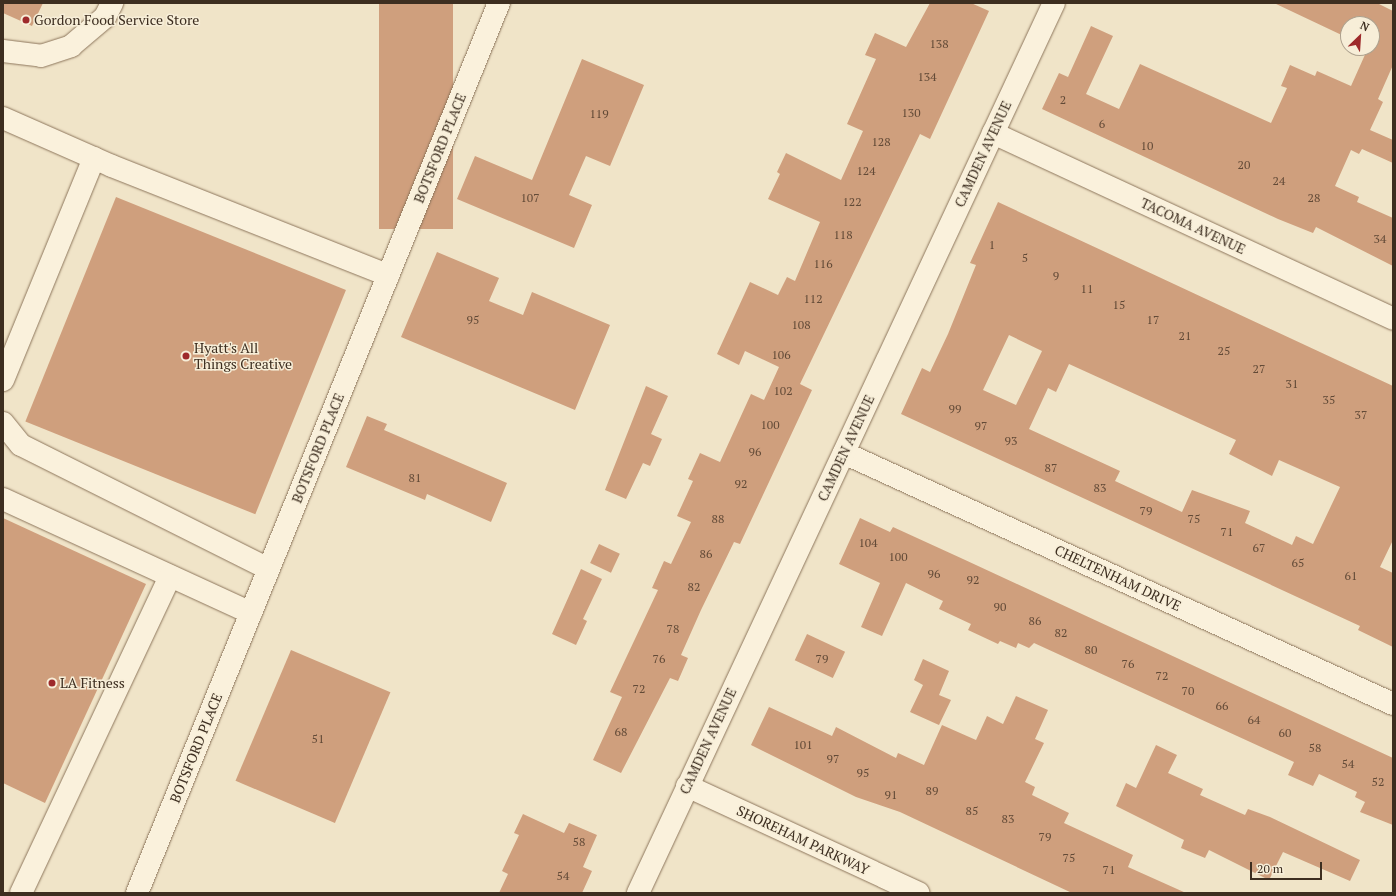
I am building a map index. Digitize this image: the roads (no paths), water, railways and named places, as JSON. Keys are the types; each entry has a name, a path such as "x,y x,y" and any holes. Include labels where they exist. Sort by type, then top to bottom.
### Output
{"street":[{"path":"3,51 41,56 71,46 105,17 112,3"},
{"name":"BOTSFORD PLACE","path":"137,893 499,3"},
{"name":"CAMDEN AVENUE","path":"638,893 1054,3"},
{"path":"3,118 94,158 388,275"},
{"name":"TACOMA AVENUE","path":"993,133 1393,319"},
{"path":"3,380 94,158"},
{"path":"3,423 21,445 269,569"},
{"name":"CHELTENHAM DRIVE","path":"844,452 1393,704"},
{"path":"3,499 251,613"},
{"path":"21,893 170,576"},
{"name":"SHOREHAM PARKWAY","path":"687,786 919,893"}],"place":[{"name":"Gordon Food Service Store","path":"26,20"},
{"name":"Hyatt's All Things Creative","path":"186,356"},
{"name":"LA Fitness","path":"52,683"}]}
